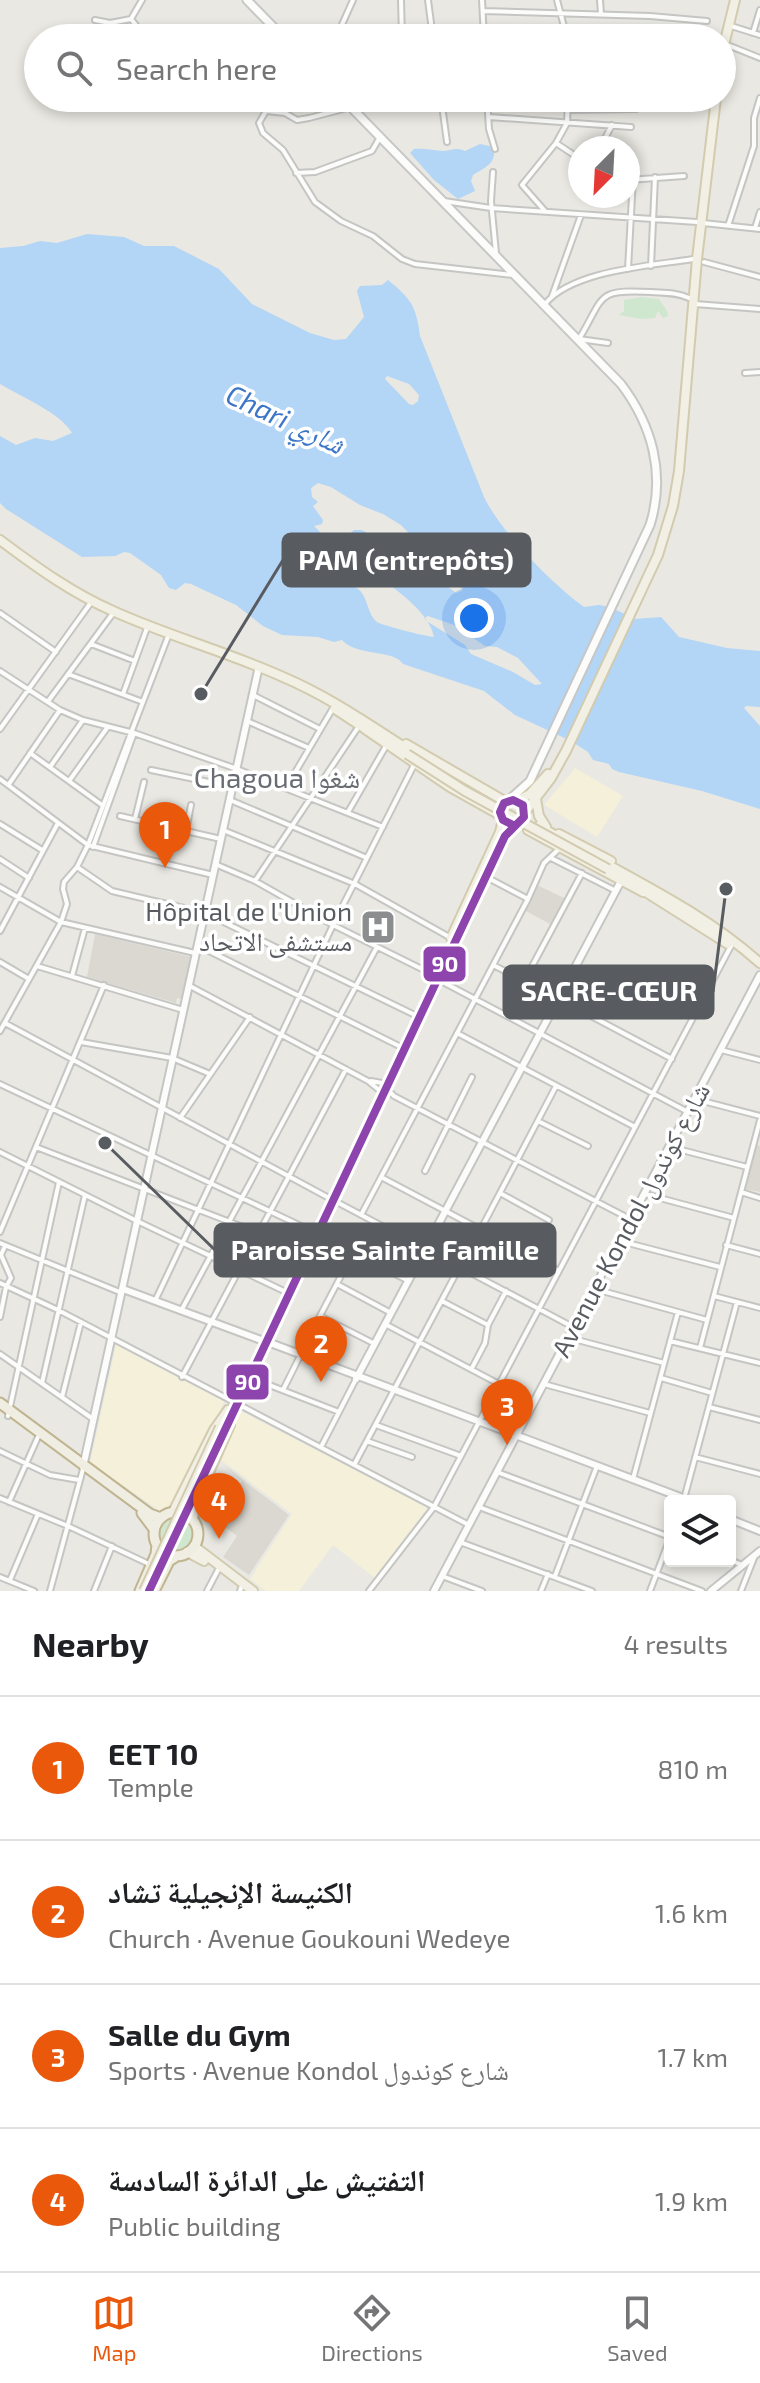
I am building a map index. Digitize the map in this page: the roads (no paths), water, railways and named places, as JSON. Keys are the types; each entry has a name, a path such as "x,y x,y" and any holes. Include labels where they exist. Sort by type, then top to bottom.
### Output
{"highway":[{"path":"0,1403 6,1412 38,1437 147,1517 154,1529 157,1545 147,1591"},
{"path":"6,1412 82,1471 161,1518"},
{"path":"147,1591 169,1561 191,1549 197,1533 193,1520 185,1514 173,1512 161,1518 154,1529"},
{"path":"157,1545 166,1553 177,1556"}],"main road":[{"path":"247,0 271,24"},
{"path":"727,24 732,0"},
{"path":"727,24 732,0"},
{"path":"356,112 579,339 632,399 648,430 657,467 653,515 617,598 549,742 527,784 511,801"},
{"path":"382,1089 415,1015 505,836 536,799 564,750 654,553 670,498 712,112"},
{"path":"691,301 699,222"},
{"path":"0,540 61,584 92,601 148,626 259,666 309,690 364,726 523,805 525,813 613,862 760,966"},
{"path":"309,690 333,708 408,752 722,932 760,966"},
{"path":"364,726 414,765 501,818 621,881 655,893"},
{"path":"173,1512 214,1430 233,1406 249,1377 262,1342 435,977 500,832 501,807 530,794 564,750"},
{"path":"536,799 538,812 546,827"},
{"path":"147,1591 284,1291 315,1234"},
{"path":"193,1520 195,1504 229,1428 233,1406"},
{"path":"191,1549 253,1591"},
{"path":"224,1573 242,1590"}],"street":[{"path":"95,20 110,23 131,19 142,0"},
{"path":"342,24 353,0"},
{"path":"401,0 402,24"},
{"path":"428,0 431,24"},
{"path":"482,0 483,24"},
{"path":"557,0 564,24"},
{"path":"600,0 601,14"},
{"path":"753,33 760,10"},
{"path":"483,11 707,21"},
{"path":"131,19 135,24"},
{"path":"736,28 760,35"},
{"path":"736,49 760,58"},
{"path":"728,226 757,146 754,118 760,98"},
{"path":"266,112 259,123 261,129 283,150 315,202 341,221 373,236 402,259 433,267 517,276"},
{"path":"280,112 297,120 330,112"},
{"path":"443,112 447,142"},
{"path":"488,112 489,129 495,149"},
{"path":"545,211 522,185 556,143 567,123 567,112"},
{"path":"489,117 631,127"},
{"path":"606,136 612,125"},
{"path":"296,173 315,172 372,151 380,137"},
{"path":"556,143 568,151"},
{"path":"493,172 491,208 496,254"},
{"path":"640,178 684,176"},
{"path":"651,266 655,177"},
{"path":"444,201 491,208 758,228 760,212"},
{"path":"628,269 631,208"},
{"path":"545,304 552,296 581,215"},
{"path":"552,296 604,273 693,259"},
{"path":"704,262 760,277"},
{"path":"608,343 579,339 597,306 613,292 670,293 691,301 760,309"},
{"path":"745,373 760,372"},
{"path":"0,729 92,601"},
{"path":"48,701 114,612"},
{"path":"0,613 56,652"},
{"path":"123,694 148,626"},
{"path":"91,846 102,805 169,634"},
{"path":"91,644 135,661"},
{"path":"50,1591 94,1419 259,666"},
{"path":"0,671 60,710 83,720 132,733 237,769 383,827"},
{"path":"68,674 143,702"},
{"path":"253,695 320,729"},
{"path":"286,788 333,708"},
{"path":"9,785 60,710"},
{"path":"50,767 83,720"},
{"path":"247,721 309,748"},
{"path":"255,881 364,726"},
{"path":"69,781 107,728"},
{"path":"348,812 386,746"},
{"path":"30,753 102,805"},
{"path":"155,1301 333,925 414,765"},
{"path":"151,770 233,787"},
{"path":"0,1031 61,922 67,904 63,886 91,846 116,773"},
{"path":"0,779 91,846 213,875"},
{"path":"135,819 144,782"},
{"path":"230,800 367,858"},
{"path":"186,831 191,805"},
{"path":"120,816 221,839"},
{"path":"0,929 58,823"},
{"path":"0,824 43,851"},
{"path":"223,830 355,884 451,938"},
{"path":"361,1215 494,965 544,863 560,848"},
{"path":"551,858 616,891"},
{"path":"0,859 29,878"},
{"path":"215,864 255,881 688,1112"},
{"path":"77,867 112,891 205,913 415,1015"},
{"path":"506,1015 582,873"},
{"path":"486,877 528,899"},
{"path":"321,1447 621,881"},
{"path":"0,887 61,922 196,949 300,996 401,1047"},
{"path":"72,976 86,927"},
{"path":"369,1591 434,1507 731,946"},
{"path":"181,1311 377,947"},
{"path":"0,962 29,979"},
{"path":"494,965 525,981"},
{"path":"37,966 183,1010"},
{"name":"Avenue Kondol شارع كوندول","path":"434,1591 760,975"},
{"path":"0,1232 104,985"},
{"path":"188,985 632,1220"},
{"path":"559,999 672,1059"},
{"path":"180,1118 250,1017"},
{"path":"5,1023 575,1328"},
{"path":"457,1033 635,1127"},
{"path":"80,1042 172,1058 210,1074"},
{"path":"721,1050 760,1060"},
{"path":"182,1377 346,1069"},
{"path":"425,1171 472,1077"},
{"path":"0,1084 242,1197 409,1281"},
{"path":"481,1229 557,1086"},
{"path":"695,1099 760,1118 757,1141 747,1167 700,1348"},
{"path":"538,1121 588,1146"},
{"path":"36,1147 259,1233 306,1247"},
{"path":"670,1147 747,1167"},
{"path":"0,1152 284,1291"},
{"path":"381,1177 559,1271"},
{"path":"6,1412 20,1368 59,1182"},
{"path":"741,1192 760,1198"},
{"path":"500,1193 549,1220"},
{"path":"645,1194 734,1218"},
{"path":"42,1383 85,1195"},
{"path":"620,1241 720,1267"},
{"path":"0,1317 11,1277 1,1255 2,1244 672,1495"},
{"path":"726,1245 760,1254"},
{"path":"283,1390 353,1253"},
{"path":"354,1465 460,1266"},
{"path":"0,1283 58,1310 233,1406 321,1447 469,1525"},
{"path":"337,1284 391,1313"},
{"path":"595,1289 707,1320"},
{"path":"122,1291 210,1323"},
{"path":"472,1369 486,1340 488,1325 506,1291"},
{"path":"714,1296 760,1308"},
{"path":"442,1301 488,1325"},
{"path":"686,1495 737,1302"},
{"path":"633,1479 678,1312"},
{"path":"320,1316 375,1344"},
{"path":"62,1397 81,1322"},
{"path":"385,1324 499,1384"},
{"path":"570,1338 664,1363"},
{"path":"670,1341 760,1363"},
{"path":"0,1354 94,1419"},
{"path":"249,1377 339,1412"},
{"path":"660,1378 712,1393"},
{"path":"544,1384 651,1413"},
{"path":"709,1407 760,1420"},
{"path":"376,1425 461,1456"},
{"path":"9,1502 38,1437"},
{"path":"367,1441 412,1457"},
{"path":"0,1451 50,1475 82,1471"},
{"path":"695,1457 760,1474"},
{"path":"596,1467 673,1495"},
{"path":"555,1576 596,1467"},
{"path":"497,1472 664,1536"},
{"path":"0,1499 152,1565"},
{"path":"479,1507 702,1591"},
{"path":"10,1580 38,1514"},
{"path":"736,1519 760,1529"},
{"path":"460,1542 592,1591"},
{"path":"94,1591 112,1546"},
{"path":"650,1591 664,1553"},
{"path":"711,1591 757,1553"},
{"path":"741,1591 757,1553"},
{"path":"736,1562 742,1565"},
{"path":"207,1591 224,1573"},
{"path":"541,1591 548,1574"},
{"path":"442,1576 482,1591"},
{"path":"0,1577 34,1591"}],"water":[{"path":"480,144 494,147 493,158 489,165 473,175 471,181 475,191 458,199 434,180 410,153 414,149 465,151"},
{"name":"Chari شاري","path":"87,234 124,237 144,246 174,246 219,269 252,304 310,333 334,340 346,339 364,317 357,291 360,286 382,285 388,280 407,298 414,310 420,336 484,497 502,526 543,571 584,607 610,607 635,619 661,617 679,637 727,648 760,651 760,707 744,708 760,726 760,809 702,791 619,772 609,764 593,760 588,752 571,741 515,715 484,691 403,664 392,656 357,649 342,640 334,642 318,637 282,635 263,626 236,605 191,584 185,583 176,590 169,588 161,575 130,553 82,557 6,509 0,503 0,436 16,445 35,438 53,441 72,433 50,412 0,384 0,248 40,241 57,243","holes":["387,376 409,384 419,395 418,401 409,404 385,379","318,483 331,487 401,525 463,590 456,593 405,553 362,530 354,530 344,539 321,533 314,526 322,524 323,520 313,506 318,502 312,497 311,488","345,551 351,554 406,598 425,618 428,616 454,625 485,646 497,647 518,658 542,684 535,685 471,654 465,645 427,621 434,637 377,622 361,592 352,586 340,584 330,572 339,554"]}],"place":[{"name":"PAM (entrepôts)","path":"201,694"},
{"name":"EET 10","path":"165,868"},
{"name":"SACRE-CŒUR","path":"726,889"},
{"name":"Hôpital de l'Union مستشفى الاتحاد","path":"378,927"},
{"name":"Paroisse Sainte Famille","path":"105,1143"},
{"name":"الكنيسة الإنجيلية تشاد","path":"321,1382"},
{"name":"Salle du Gym","path":"507,1445"},
{"name":"التفتيش على الدائرة السادسة","path":"219,1539"}],"district":[{"name":"Chagoua شغوا","path":"277,778"}]}
